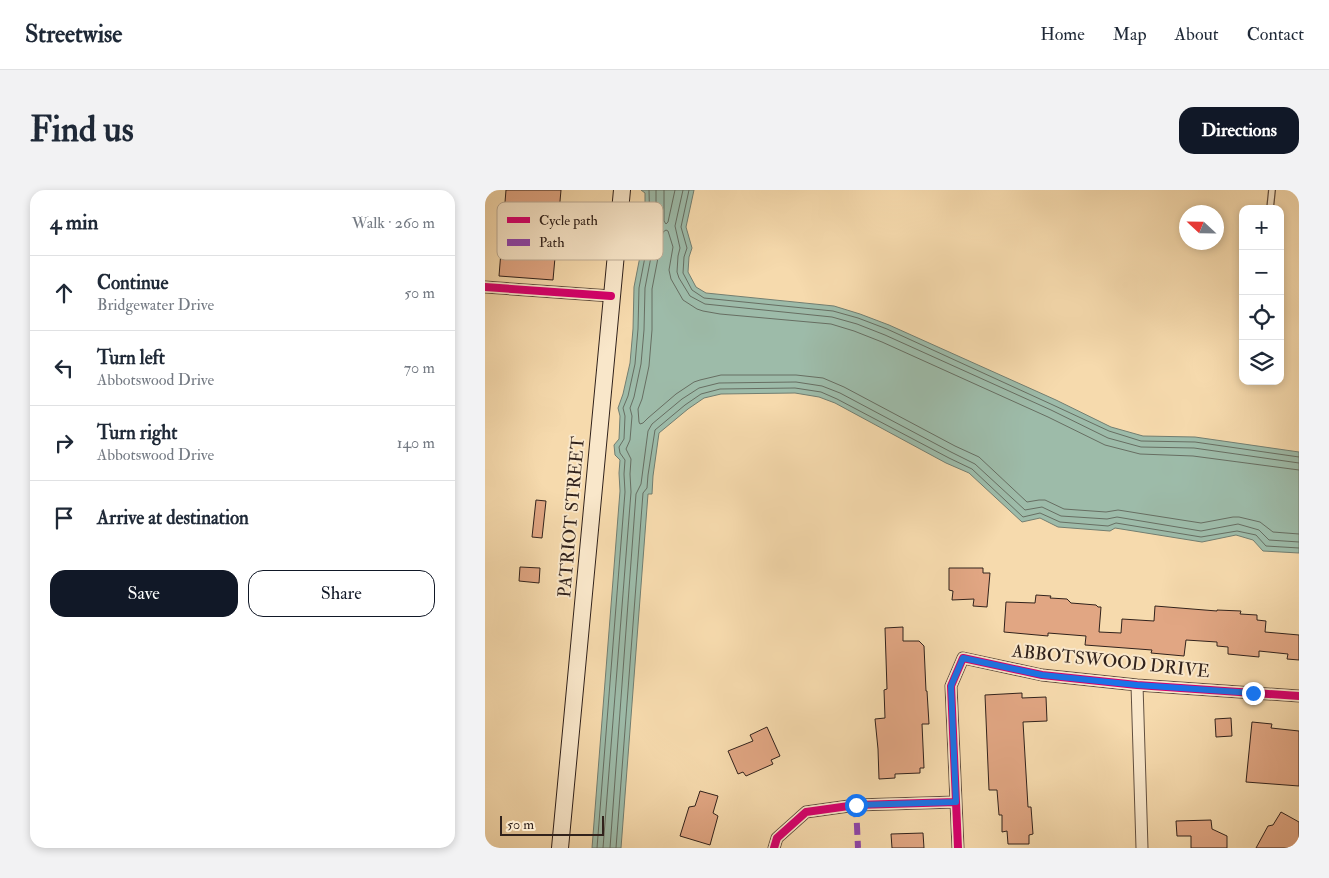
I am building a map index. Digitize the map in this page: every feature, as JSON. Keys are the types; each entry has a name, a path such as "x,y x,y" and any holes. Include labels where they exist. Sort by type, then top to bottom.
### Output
{"main road":[{"name":"PATRIOT STREET","path":"560,848 615,260"}],"street":[{"path":"485,286 611,296"},
{"name":"ABBOTSWOOD DRIVE","path":"958,848 951,686 963,658 1042,675 1137,685 1299,696"},
{"path":"1137,685 1141,848"},
{"path":"775,848 777,838 805,812 856,805 956,802"}],"lane":[{"path":"1270,205 1271,190"}],"water":[{"path":"641,190 694,190 686,227 692,248 688,272 696,287 706,293 834,306 860,314 889,325 1056,400 1111,427 1143,436 1195,437 1299,452 1299,553 1263,551 1253,540 1236,535 1202,542 1115,528 1110,531 1058,527 1040,518 1022,522 969,473 946,463 835,403 819,397 795,393 721,394 704,398 659,433 652,494 648,494 621,848 592,848 620,491 620,460 615,455 614,445 619,439 620,416 618,408 630,363 634,287 639,260 663,260 663,202 645,202 645,193"}],"building":[{"path":"506,190 561,190 560,202 505,202"},
{"path":"500,260 555,260 553,280 499,276"},
{"path":"536,500 546,501 542,538 532,537"},
{"path":"520,567 540,568 539,583 519,581"},
{"path":"949,568 983,568 983,573 990,573 987,607 973,606 974,599 952,600 953,591 949,590"},
{"path":"1036,595 1051,596 1050,598 1067,599 1071,603 1101,607 1099,632 1121,633 1122,619 1154,621 1155,606 1241,611 1240,614 1257,615 1257,620 1266,621 1265,632 1299,635 1299,660 1287,659 1288,654 1259,651 1259,657 1228,654 1228,647 1217,646 1217,642 1186,640 1184,656 1151,653 1152,650 1085,645 1086,636 1048,633 1048,636 1004,632 1006,602 1035,603"},
{"path":"903,627 903,641 919,641 924,646 929,724 922,724 924,768 920,768 920,773 895,774 895,778 879,779 875,719 885,718 884,690 887,689 885,628"},
{"path":"1022,693 1022,698 1046,697 1047,721 1023,722 1028,807 1031,807 1033,834 1029,835 1029,844 1008,844 1007,831 1002,832 1002,815 999,815 997,790 989,790 985,695"},
{"path":"1231,718 1232,736 1216,737 1215,719"},
{"path":"1252,722 1272,724 1271,728 1299,731 1299,786 1246,782"},
{"path":"767,727 780,756 771,760 773,764 746,776 743,772 738,774 728,751 753,741 750,735"},
{"path":"700,791 718,796 713,813 718,816 710,845 680,836 689,807 695,806"},
{"path":"1281,812 1299,822 1299,848 1256,848 1268,826 1273,825"},
{"path":"1211,820 1212,829 1227,836 1227,848 1191,848 1191,836 1177,836 1176,821"},
{"path":"923,833 924,848 892,848 891,834"}],"marked path":[{"path":"856,805 858,848"}],"cycle path":[{"path":"485,287 611,296"},
{"path":"958,848 951,686 963,658 1042,675 1137,685 1299,696"},
{"path":"774,848 777,838 806,812 856,805 956,802"}],"route":[{"path":"856,805 956,802 951,686 963,658 1042,675 1137,685 1253,693"}]}
